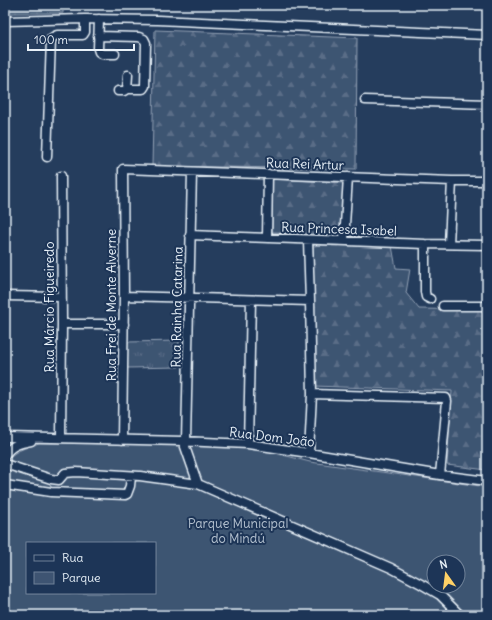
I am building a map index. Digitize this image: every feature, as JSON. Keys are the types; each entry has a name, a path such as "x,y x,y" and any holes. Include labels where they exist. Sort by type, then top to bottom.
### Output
{"street":[{"path":"47,157 51,39 57,35 83,35 85,32 85,19"},
{"path":"99,19 99,52 102,54 115,54"},
{"path":"5,21 99,19 487,35"},
{"path":"98,36 139,37 144,39 146,43 145,86 143,89 127,89 124,91 118,91"},
{"path":"127,89 128,75"},
{"path":"365,100 487,104"},
{"name":"Rua Rei Artur","path":"123,169 487,181"},
{"name":"Rua Frei de Monte Alverne","path":"122,440 124,324 123,169"},
{"name":"Rua Rainha Catarina","path":"184,441 192,172"},
{"path":"267,238 268,174"},
{"name":"Rua Márcio Figueiredo","path":"57,438 62,324 61,176"},
{"path":"344,241 348,177"},
{"path":"450,244 452,181"},
{"name":"Rua Princesa Isabel","path":"190,235 487,245"},
{"path":"308,240 312,394 309,452"},
{"path":"425,244 425,292 426,297 430,299"},
{"path":"5,296 61,296"},
{"path":"124,296 310,302"},
{"path":"248,444 251,300"},
{"path":"443,306 487,306"},
{"path":"62,324 124,324"},
{"path":"312,394 446,398 448,400 440,475"},
{"name":"Rua Dom João","path":"5,438 184,441 248,444 309,452 440,475 487,481"},
{"name":"Rua Dom João","path":"5,455 17,444 57,438"},
{"path":"184,441 198,484"},
{"path":"5,464 50,479 60,480"},
{"path":"58,492 60,480 65,473 68,472 140,476 198,484 391,568 440,595 460,615"},
{"path":"5,486 51,492 126,494 130,486 132,476"}],"green space":[{"path":"5,5 63,5 63,13 5,13"},
{"path":"155,30 357,38 356,169 152,166"},
{"path":"272,179 343,183 340,234 272,232"},
{"path":"313,245 392,246 396,268 410,269 406,293 419,309 487,310 487,470 447,465 452,391 314,386"},
{"path":"179,341 179,367 127,368 127,342"},
{"name":"Parque Municipal do Mindú","path":"39,443 248,446 310,462 487,487 487,615 5,615 5,464 15,453"}]}
